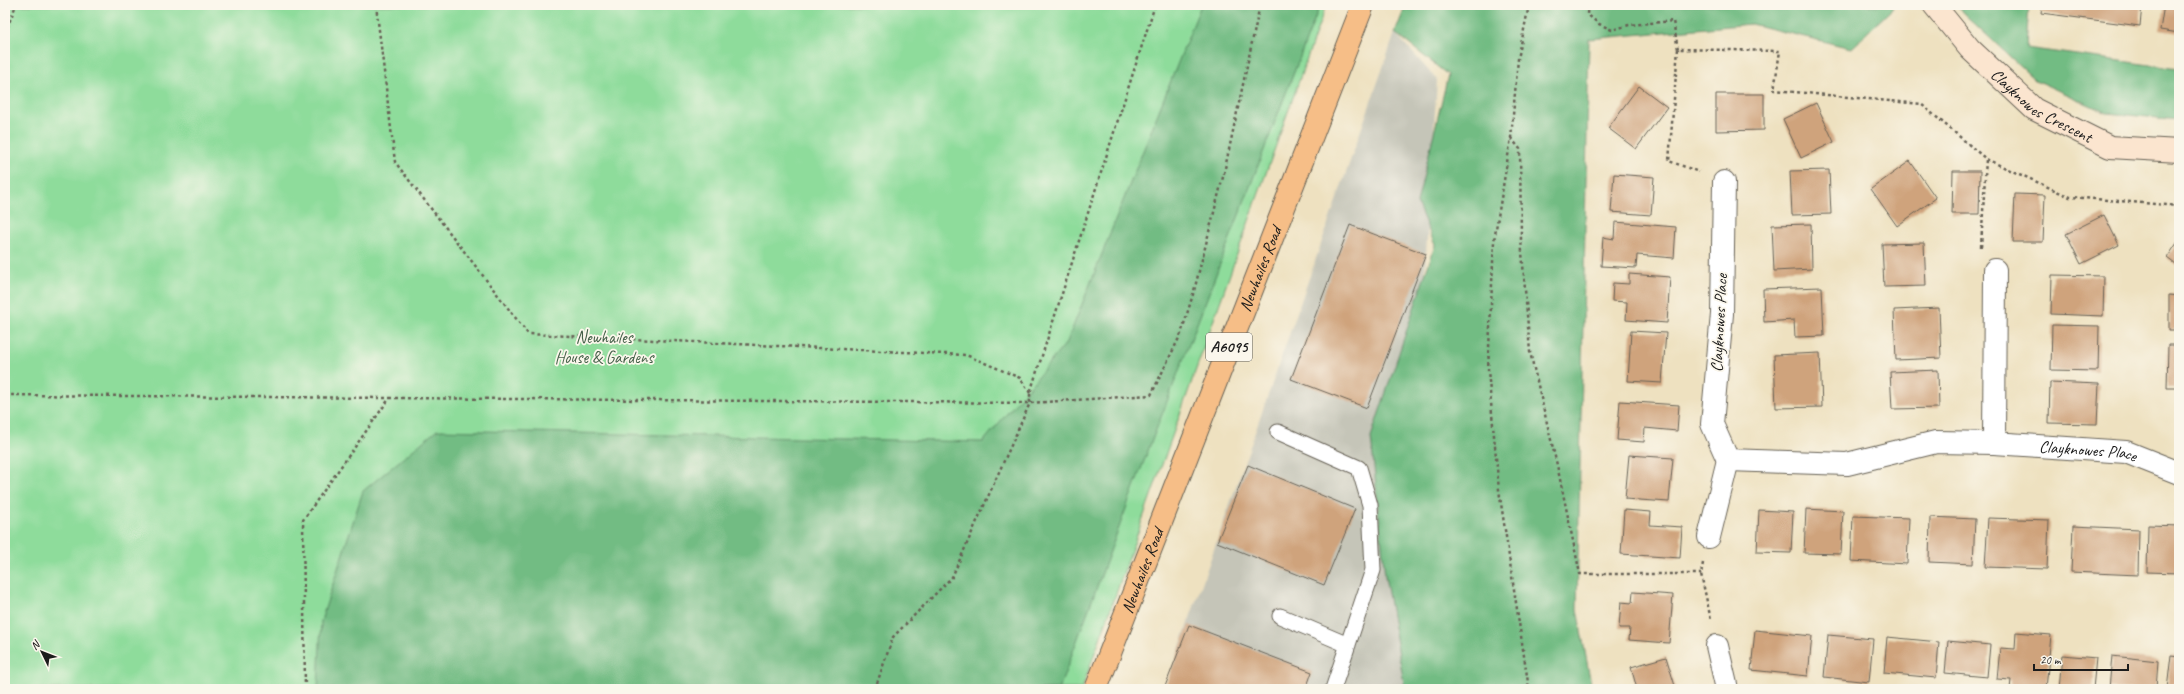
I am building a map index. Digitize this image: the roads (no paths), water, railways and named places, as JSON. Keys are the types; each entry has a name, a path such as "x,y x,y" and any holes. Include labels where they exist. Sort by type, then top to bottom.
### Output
{"main road":[{"name":"Newhailes Road","path":"1096,689 1363,5"}],"street":[{"name":"Clayknowes Crescent","path":"1934,5 1970,49 2034,109 2110,147 2179,151"},
{"name":"Clayknowes Place","path":"1724,182 1722,314 1712,424 1728,460 1847,464 1936,442 2126,452 2179,473"},
{"path":"1994,444 1995,270"},
{"path":"1709,537 1728,460"},
{"path":"1717,646 1727,689"}],"lane":[{"path":"1278,432 1359,468 1370,505 1373,570 1333,689"},
{"path":"1280,616 1348,645"}],"park label":[{"name":"Newhailes House & Gardens","path":"604,347"}]}
